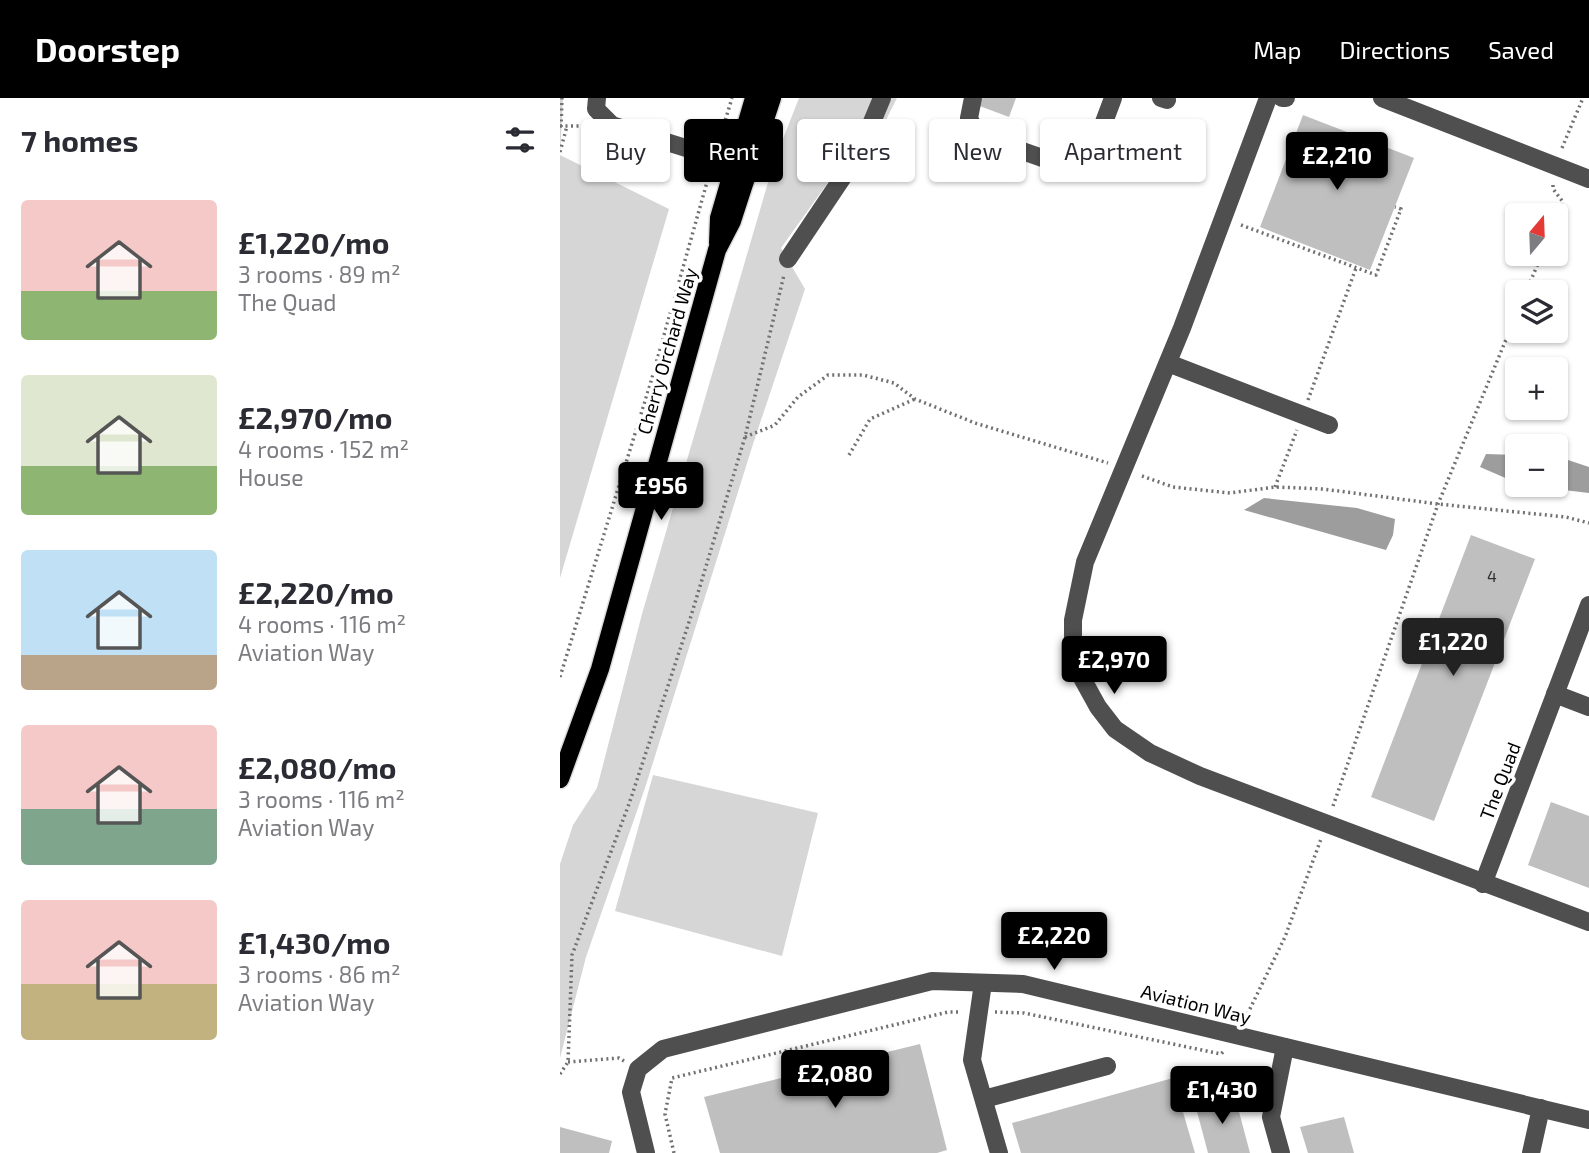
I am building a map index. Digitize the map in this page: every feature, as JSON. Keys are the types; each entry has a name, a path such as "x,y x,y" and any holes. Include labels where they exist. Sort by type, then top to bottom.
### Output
{"main road":[{"path":"747,119 754,98"},
{"name":"Cherry Orchard Way","path":"560,779 600,669 717,250 732,222 772,98"},
{"path":"717,250 719,218 728,182"}],"street":[{"path":"597,98 596,109 612,125 684,148"},
{"path":"788,259 859,153 882,98"},
{"path":"973,98 970,118 977,135 1085,173 1113,98"},
{"path":"1268,98 1168,363 1085,562 1073,620 1073,650 1082,678 1115,729 1150,753 1199,776 1589,922"},
{"path":"1382,98 1589,179"},
{"path":"1168,363 1328,425"},
{"name":"The Quad","path":"1483,884 1589,605"},
{"path":"1555,694 1589,708"},
{"name":"Aviation Way","path":"638,1069 663,1049 918,984 932,981 1023,984 1589,1120"},
{"path":"983,983 972,1060 999,1153"},
{"path":"1281,1153 1271,1117 1285,1047"},
{"path":"984,1099 1107,1066"},
{"path":"638,1069 631,1092 646,1153"},
{"path":"1531,1153 1541,1108"}],"path":[{"path":"561,127 562,98"},
{"path":"726,119 732,98"},
{"path":"560,152 567,126"},
{"path":"560,677 650,385 707,182"},
{"path":"1223,218 1376,275 1401,209 1395,207"},
{"path":"560,1074 568,1062 572,955 629,804 691,616 745,437 788,259"},
{"path":"1275,487 1356,268"},
{"path":"674,1153 665,1114 672,1078 948,1012 1024,1013 1221,1054 1237,1036 1285,937 1438,505 1505,342"},
{"path":"745,437 775,425 798,397 828,375 863,374 894,383 915,399 975,423 1076,452 1173,487 1230,493 1275,487 1323,489 1438,505 1566,517 1589,523"},
{"path":"849,455 870,419 915,399"},
{"path":"568,1062 619,1058 638,1069"}],"shaded area":[{"path":"560,98 563,98 560,155"},
{"path":"799,98 897,98 886,119 797,119 797,182 828,182 781,248 805,289 754,441 645,788 586,957 560,1058 560,864 573,825 597,788 642,614 768,182 783,182 783,139"},
{"path":"560,155 581,165 581,182 614,182 669,209 560,578"},
{"path":"1486,454 1505,455 1505,478 1480,467"},
{"path":"1568,460 1589,467 1589,493 1568,491"},
{"path":"1264,498 1357,508 1395,519 1393,535 1386,550 1244,510"},
{"path":"653,775 818,813 782,956 615,911"}],"building":[{"path":"980,98 1016,98 1009,117 977,105"},
{"path":"1303,115 1414,158 1370,270 1260,227"},
{"path":"1471,535 1535,559 1434,821 1371,797"},
{"path":"1551,802 1589,816 1589,888 1528,865"},
{"path":"920,1044 947,1150 937,1153 720,1153 704,1097"},
{"path":"1173,1078 1195,1153 1021,1153 1012,1123"},
{"path":"1234,1093 1250,1153 1208,1153 1195,1104"},
{"path":"1344,1117 1354,1153 1308,1153 1300,1127"},
{"path":"560,1127 612,1141 609,1153 560,1153"}]}
